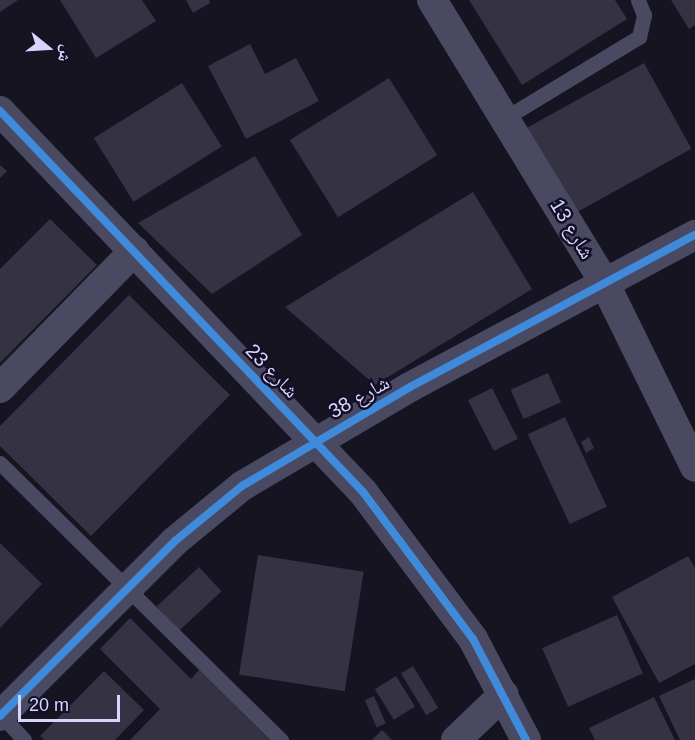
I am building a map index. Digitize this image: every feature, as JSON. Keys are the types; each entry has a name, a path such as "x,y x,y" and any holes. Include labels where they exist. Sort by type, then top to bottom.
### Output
{"street":[{"name":"شارع 13","path":"432,0 603,280 695,468"},
{"name":"شارع 23","path":"0,111 316,440 409,548 504,694 526,740"},
{"name":"شارع 38","path":"0,716 207,512 316,440 603,280 695,235"},
{"path":"0,388 134,251"},
{"path":"456,740 504,694"}],"lane":[{"path":"505,118 639,37 645,15 638,0"},
{"path":"0,463 281,740"},
{"path":"0,716 24,740"}],"building":[{"path":"0,0 18,0 0,12"},
{"path":"60,0 142,0 156,21 96,58"},
{"path":"186,0 209,0 210,3 193,13"},
{"path":"469,0 615,0 627,19 522,85"},
{"path":"671,0 695,0 695,25 689,29"},
{"path":"250,44 265,74 296,58 319,101 246,139 208,66"},
{"path":"644,63 692,149 567,218 520,132"},
{"path":"389,78 437,155 338,217 290,140"},
{"path":"182,83 222,147 134,202 94,138"},
{"path":"255,156 302,235 212,294 138,223"},
{"path":"0,165 7,171 0,178"},
{"path":"473,192 532,289 375,385 285,307"},
{"path":"50,219 97,265 0,363 0,269"},
{"path":"129,295 230,395 91,536 0,446 0,426"},
{"path":"548,373 561,402 524,419 511,390"},
{"path":"492,388 518,439 494,451 468,400"},
{"path":"565,417 607,507 570,524 528,434"},
{"path":"589,437 594,448 586,453 581,442"},
{"path":"0,543 42,584 0,628"},
{"path":"258,555 364,572 345,691 239,675"},
{"path":"688,556 695,568 695,664 659,683 612,597"},
{"path":"199,567 222,591 179,631 157,607"},
{"path":"617,615 643,673 568,707 542,648"},
{"path":"130,618 191,679 199,670 270,740 130,740 160,709 100,649"},
{"path":"413,666 438,708 426,715 401,673"},
{"path":"104,671 144,710 115,740 44,740 40,736"},
{"path":"396,676 415,707 394,720 375,689"},
{"path":"695,679 695,740 680,740 659,696"},
{"path":"374,696 386,724 377,728 365,700"},
{"path":"654,697 675,740 595,740 589,728"},
{"path":"382,730 392,740 372,740"}],"cycle path":[{"path":"0,111 363,492 473,639 526,740"},
{"path":"0,716 175,541 242,486 410,387 695,235"}]}
